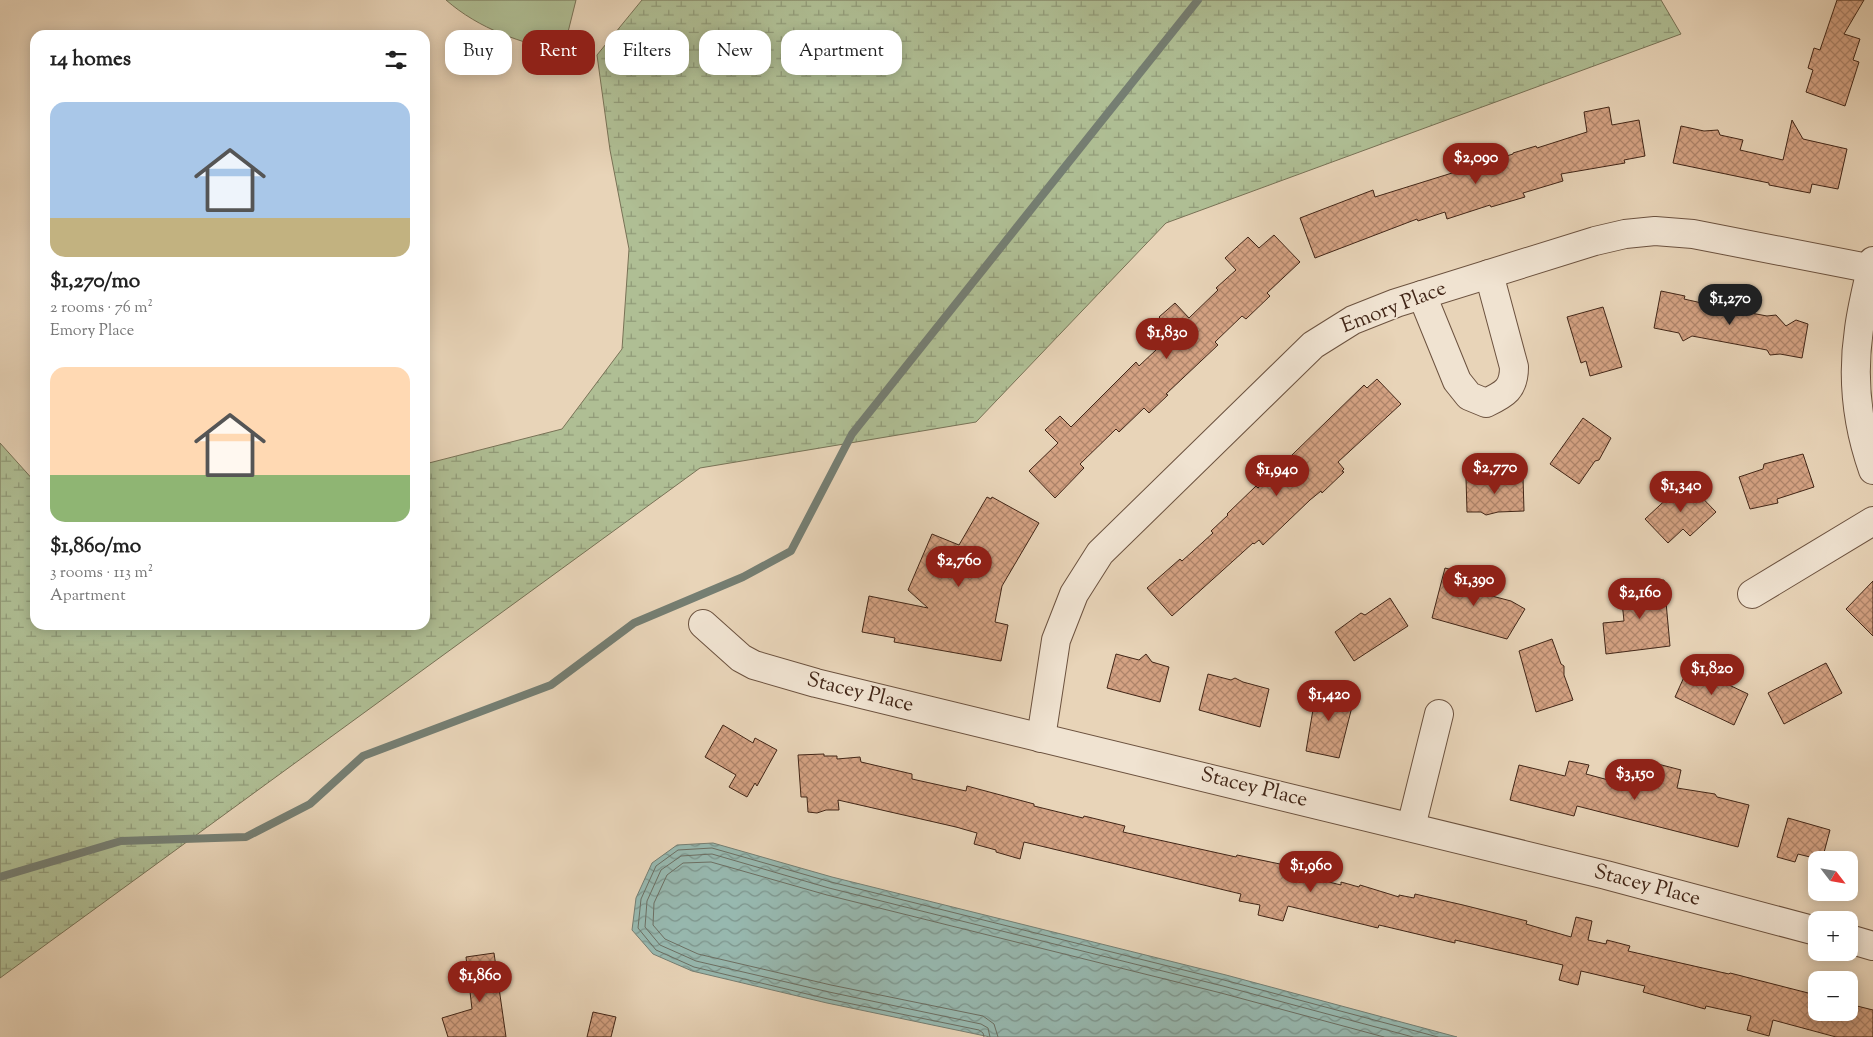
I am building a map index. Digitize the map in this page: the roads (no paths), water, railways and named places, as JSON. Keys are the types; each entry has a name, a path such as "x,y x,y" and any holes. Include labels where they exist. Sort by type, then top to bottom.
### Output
{"street":[{"name":"Emory Place","path":"1041,738 1056,640 1074,594 1100,553 1313,344 1353,320 1422,295 1595,240 1625,234 1655,232 1693,234 1872,266"},
{"path":"1872,266 1859,329 1856,373 1859,417 1866,451 1873,470"},
{"path":"1422,295 1457,381 1469,396 1486,403 1503,395 1514,380 1514,367 1489,274"},
{"path":"1752,594 1873,521"},
{"name":"Stacey Place","path":"703,624 741,658 754,665 816,683 1606,875 1808,929"},
{"path":"1411,827 1439,714"},
{"path":"1858,942 1873,946"}],"water":[{"path":"713,843 832,877 1226,975 1457,1037 990,1037 827,1003 692,971 653,954 632,930 636,898 652,863 677,845"}],"waterway":[{"path":"0,877 121,841 246,837 310,804 363,756 551,685 634,623 743,577 791,551 852,434 1198,0"}]}
